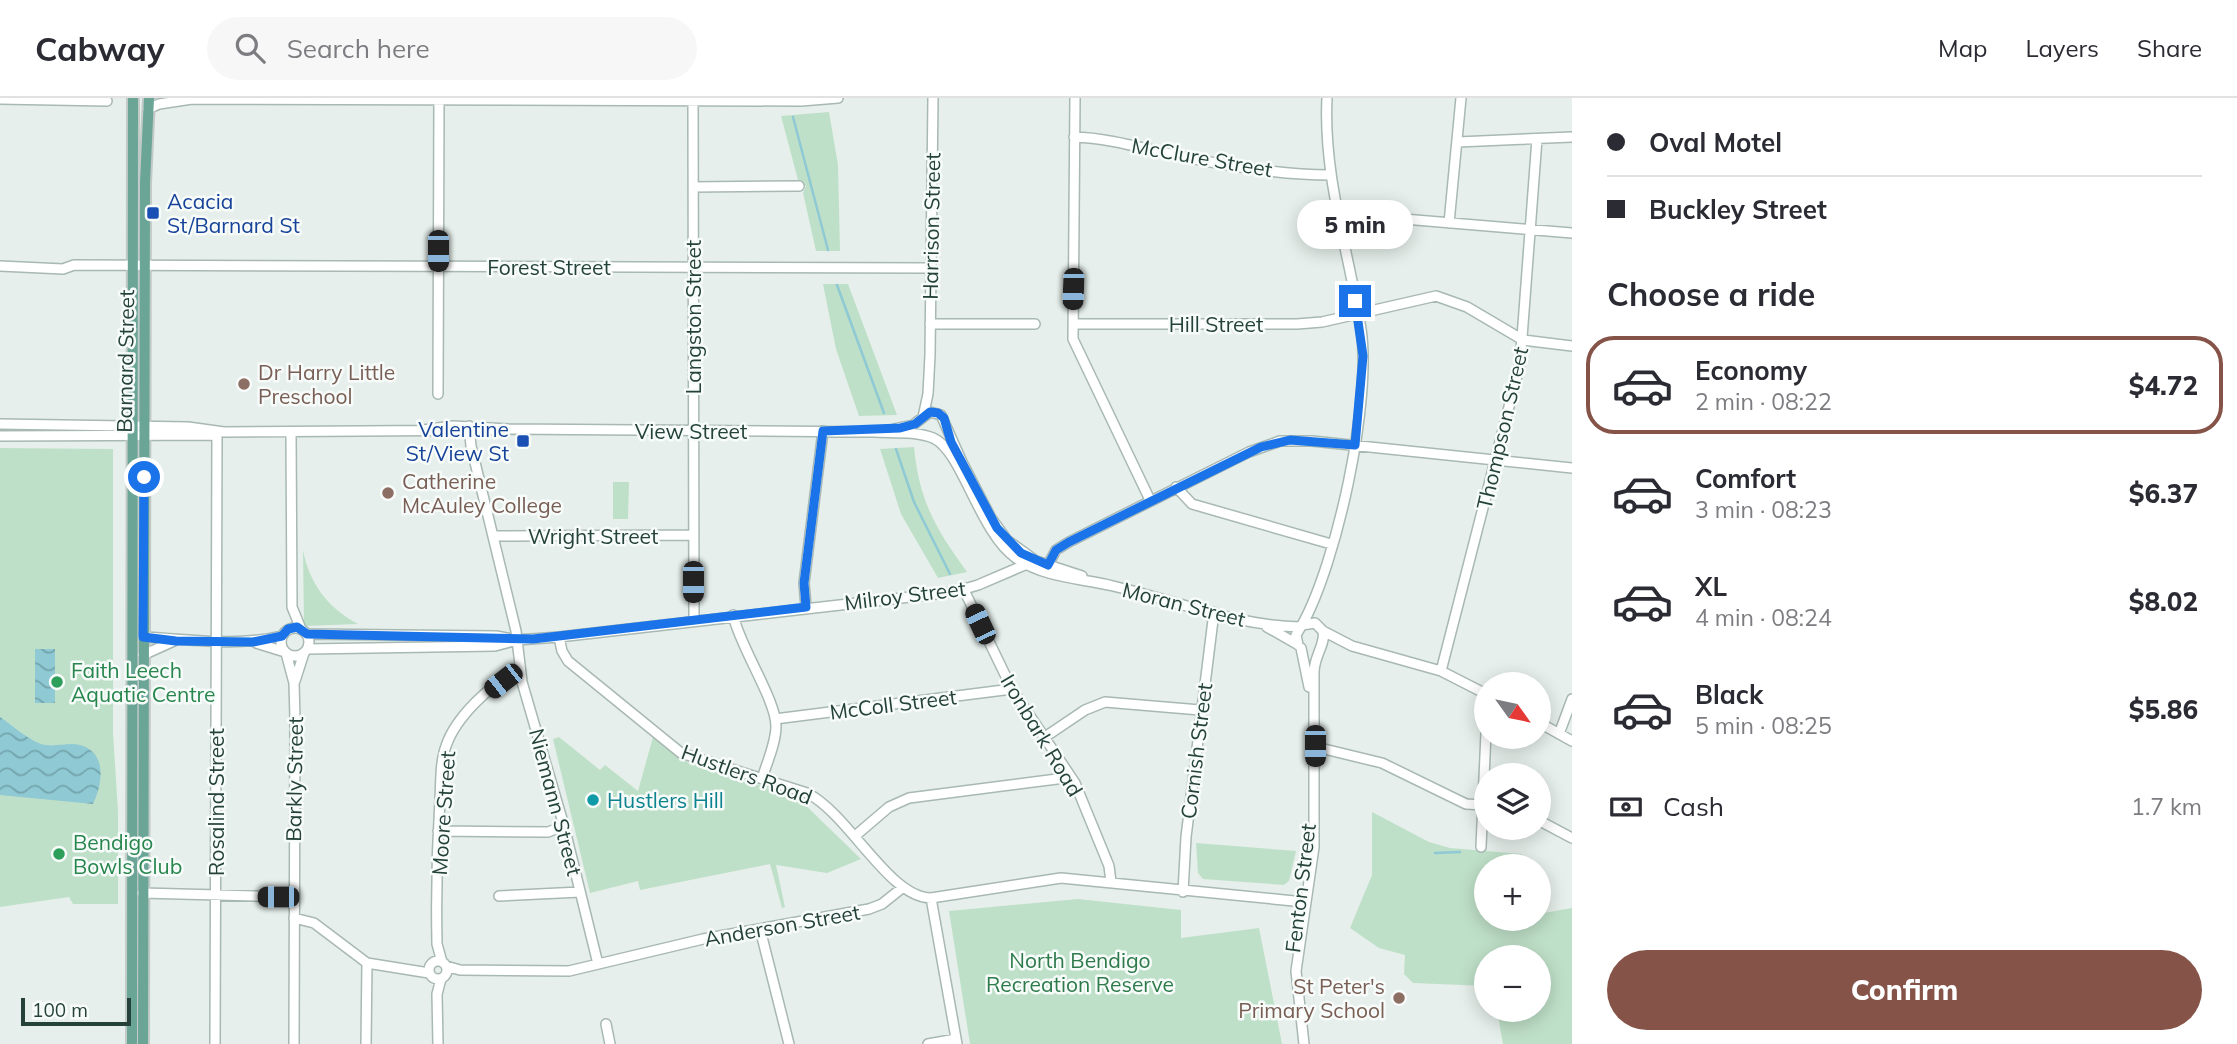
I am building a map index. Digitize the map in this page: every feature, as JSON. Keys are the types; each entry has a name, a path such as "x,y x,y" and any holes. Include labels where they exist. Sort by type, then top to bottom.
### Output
{"main road":[{"name":"Barnard Street","path":"134,101 133,267 143,637 143,978 134,1043"},
{"name":"Barnard Street","path":"134,1043 132,706 148,104"},
{"path":"132,706 137,686 137,643 143,637"},
{"path":"132,794 138,787 143,719"},
{"path":"132,969 136,948 137,898 142,893"}],"street":[{"path":"148,104 188,99 838,98"},
{"name":"Harrison Street","path":"922,419 928,394 930,355 933,98"},
{"path":"1074,98 1073,324 1078,354 1150,500"},
{"path":"1327,98 1326,137 1330,175 1358,314 1363,375 1355,445 1331,544 1318,590 1296,635 1299,646 1309,651 1352,646"},
{"path":"1449,223 1461,98"},
{"path":"438,394 439,99"},
{"name":"Langston Street","path":"693,99 694,620"},
{"path":"0,100 107,101"},
{"name":"McClure Street","path":"1074,136 1111,140 1197,159 1330,175"},
{"path":"1458,142 1572,137"},
{"name":"Thompson Street","path":"1441,671 1497,458 1523,340 1537,139"},
{"path":"693,187 799,186"},
{"path":"1338,217 1572,233"},
{"name":"Forest Street","path":"0,266 60,269 74,265 930,268"},
{"name":"Hill Street","path":"1073,324 1297,324 1358,314 1419,298 1446,297 1523,340"},
{"path":"930,324 1035,324"},
{"path":"1523,340 1572,346"},
{"name":"Harrison Street","path":"930,355 933,400 938,413"},
{"path":"930,412 938,413 944,418 991,518 1016,555 984,520 948,449 922,431 922,419 930,412"},
{"name":"View Street","path":"874,432 910,426 922,419"},
{"name":"View Street","path":"0,425 220,434 508,429 823,431 930,437"},
{"path":"930,437 939,436 946,426"},
{"name":"Niemann Street","path":"470,429 516,640 520,673 564,826 598,964"},
{"name":"View Street","path":"0,436 138,431"},
{"path":"806,607 804,583 823,431"},
{"path":"285,653 281,644 292,607 291,432"},
{"name":"Rosalind Street","path":"215,1044 216,641 220,434"},
{"path":"1048,565 1061,546 1176,487 1270,444 1302,440 1497,458 1572,468"},
{"path":"1176,487 1192,504 1331,544"},
{"name":"Wright Street","path":"493,536 693,536"},
{"path":"998,576 1016,555"},
{"name":"Moran Street","path":"1016,555 1027,564 1067,578 1110,585"},
{"name":"Moran Street","path":"1016,555 1110,585 1214,612 1259,623 1301,626"},
{"name":"Milroy Street","path":"516,640 806,607 886,601 964,590 1027,564"},
{"name":"Ironbark Road","path":"964,590 1012,689 1069,774 1109,866 1111,882"},
{"path":"1318,590 1321,628 1319,648"},
{"path":"292,607 304,631 305,651"},
{"name":"Cornish Street","path":"1183,891 1200,710 1214,612"},
{"path":"733,615 738,634 775,719 775,736 762,779"},
{"path":"1301,626 1311,622 1352,646 1441,671 1474,688"},
{"name":"Moran Street","path":"1259,623 1299,646"},
{"path":"143,637 176,641 253,642 283,634 292,627 304,631 496,636 516,640"},
{"name":"Hustlers Road","path":"559,637 568,662 681,753 816,798 902,888"},
{"path":"253,642 295,656 305,651 495,646 516,640"},
{"path":"143,655 176,641"},
{"name":"Fenton Street","path":"1299,646 1309,684 1312,746"},
{"name":"Fenton Street","path":"1304,1044 1296,971 1309,843 1314,672 1319,648"},
{"name":"Barkly Street","path":"294,682 305,651"},
{"name":"Barkly Street","path":"285,653 294,682 294,1044"},
{"name":"Moore Street","path":"437,970 438,831 443,759 450,736 475,704 509,677 520,673"},
{"name":"McColl Street","path":"775,719 1012,689"},
{"path":"1559,734 1570,714 1572,699"},
{"path":"1045,737 1085,710 1105,702 1200,710"},
{"path":"1551,730 1572,741"},
{"path":"1312,746 1382,763 1466,804 1474,804"},
{"path":"855,836 889,807 909,798 1057,779 1069,774"},
{"path":"438,831 548,832 564,826"},
{"path":"1551,827 1572,838"},
{"path":"1481,840 1481,847"},
{"path":"902,888 916,896 931,898 1043,879 1111,882 1302,904"},
{"name":"Anderson Street","path":"367,963 437,970 569,971 760,929 869,909 883,904 902,888"},
{"path":"499,896 580,892"},
{"path":"142,893 166,896 294,897"},
{"path":"142,910 166,896"},
{"path":"928,1044 956,1042 931,898"},
{"name":"Fenton Street","path":"1298,1044 1291,968 1302,904"},
{"path":"295,918 314,923 367,963 366,1044"},
{"path":"760,929 789,1044"},
{"path":"437,970 438,1044"},
{"path":"606,1024 610,1044"}],"green space":[{"path":"829,112 838,165 840,251 816,251 803,193 806,186 798,180 781,116"},
{"path":"823,284 848,284 897,415 859,416 836,349"},
{"path":"914,447 920,483 931,514 967,572 938,578 901,514 880,449"},
{"path":"0,448 113,449 113,733 118,811 118,904 73,904 69,897 0,907"},
{"path":"613,482 629,482 628,519 613,519"},
{"path":"303,550 315,584 329,602 358,624 304,626"},
{"path":"559,737 600,770 605,765 638,791 653,737 687,762 797,797 861,859 827,873 776,865 785,907 782,908 770,864 640,890 638,881 590,893 553,739"},
{"path":"1372,812 1429,842 1450,848 1522,854 1474,854 1474,931 1551,931 1551,912 1572,908 1572,1044 1503,1044 1499,1022 1551,1022 1551,945 1474,945 1474,986 1413,983 1404,974 1405,955 1379,948 1350,928 1372,875"},
{"path":"1196,843 1296,851 1289,881 1284,885 1203,879 1198,873"},
{"name":"North Bendigo Recreation Reserve","path":"1078,899 1181,910 1181,938 1259,928 1282,1044 970,1044 949,911"}],"water":[{"path":"35,649 55,649 55,703 35,703"},
{"path":"0,717 41,744 80,745 95,754 99,761 100,778 93,804 0,795"}],"waterway":[{"path":"793,117 828,250"},
{"path":"837,285 884,413"},
{"path":"896,449 914,502 950,574"},
{"path":"1435,853 1460,852"}],"place":[{"name":"Acacia St/Barnard St","path":"153,213"},
{"name":"Dr Harry Little Preschool","path":"244,384"},
{"name":"Valentine St/View St","path":"523,441"},
{"name":"Catherine McAuley College","path":"388,493"},
{"name":"Faith Leech Aquatic Centre","path":"57,682"},
{"name":"Hustlers Hill","path":"593,800"},
{"name":"Bendigo Bowls Club","path":"59,854"},
{"name":"St Peter's Primary School","path":"1399,998"}],"route":[{"path":"144,477 143,637 176,641 253,642 282,636 288,629 297,627 307,634 496,636 516,640 806,607 804,583 823,431 874,432 900,428 915,424 930,412 938,413 944,418 951,442 997,528 1021,553 1048,565 1061,546 1261,447 1290,440 1355,445 1363,375 1362,335 1355,301"}]}
